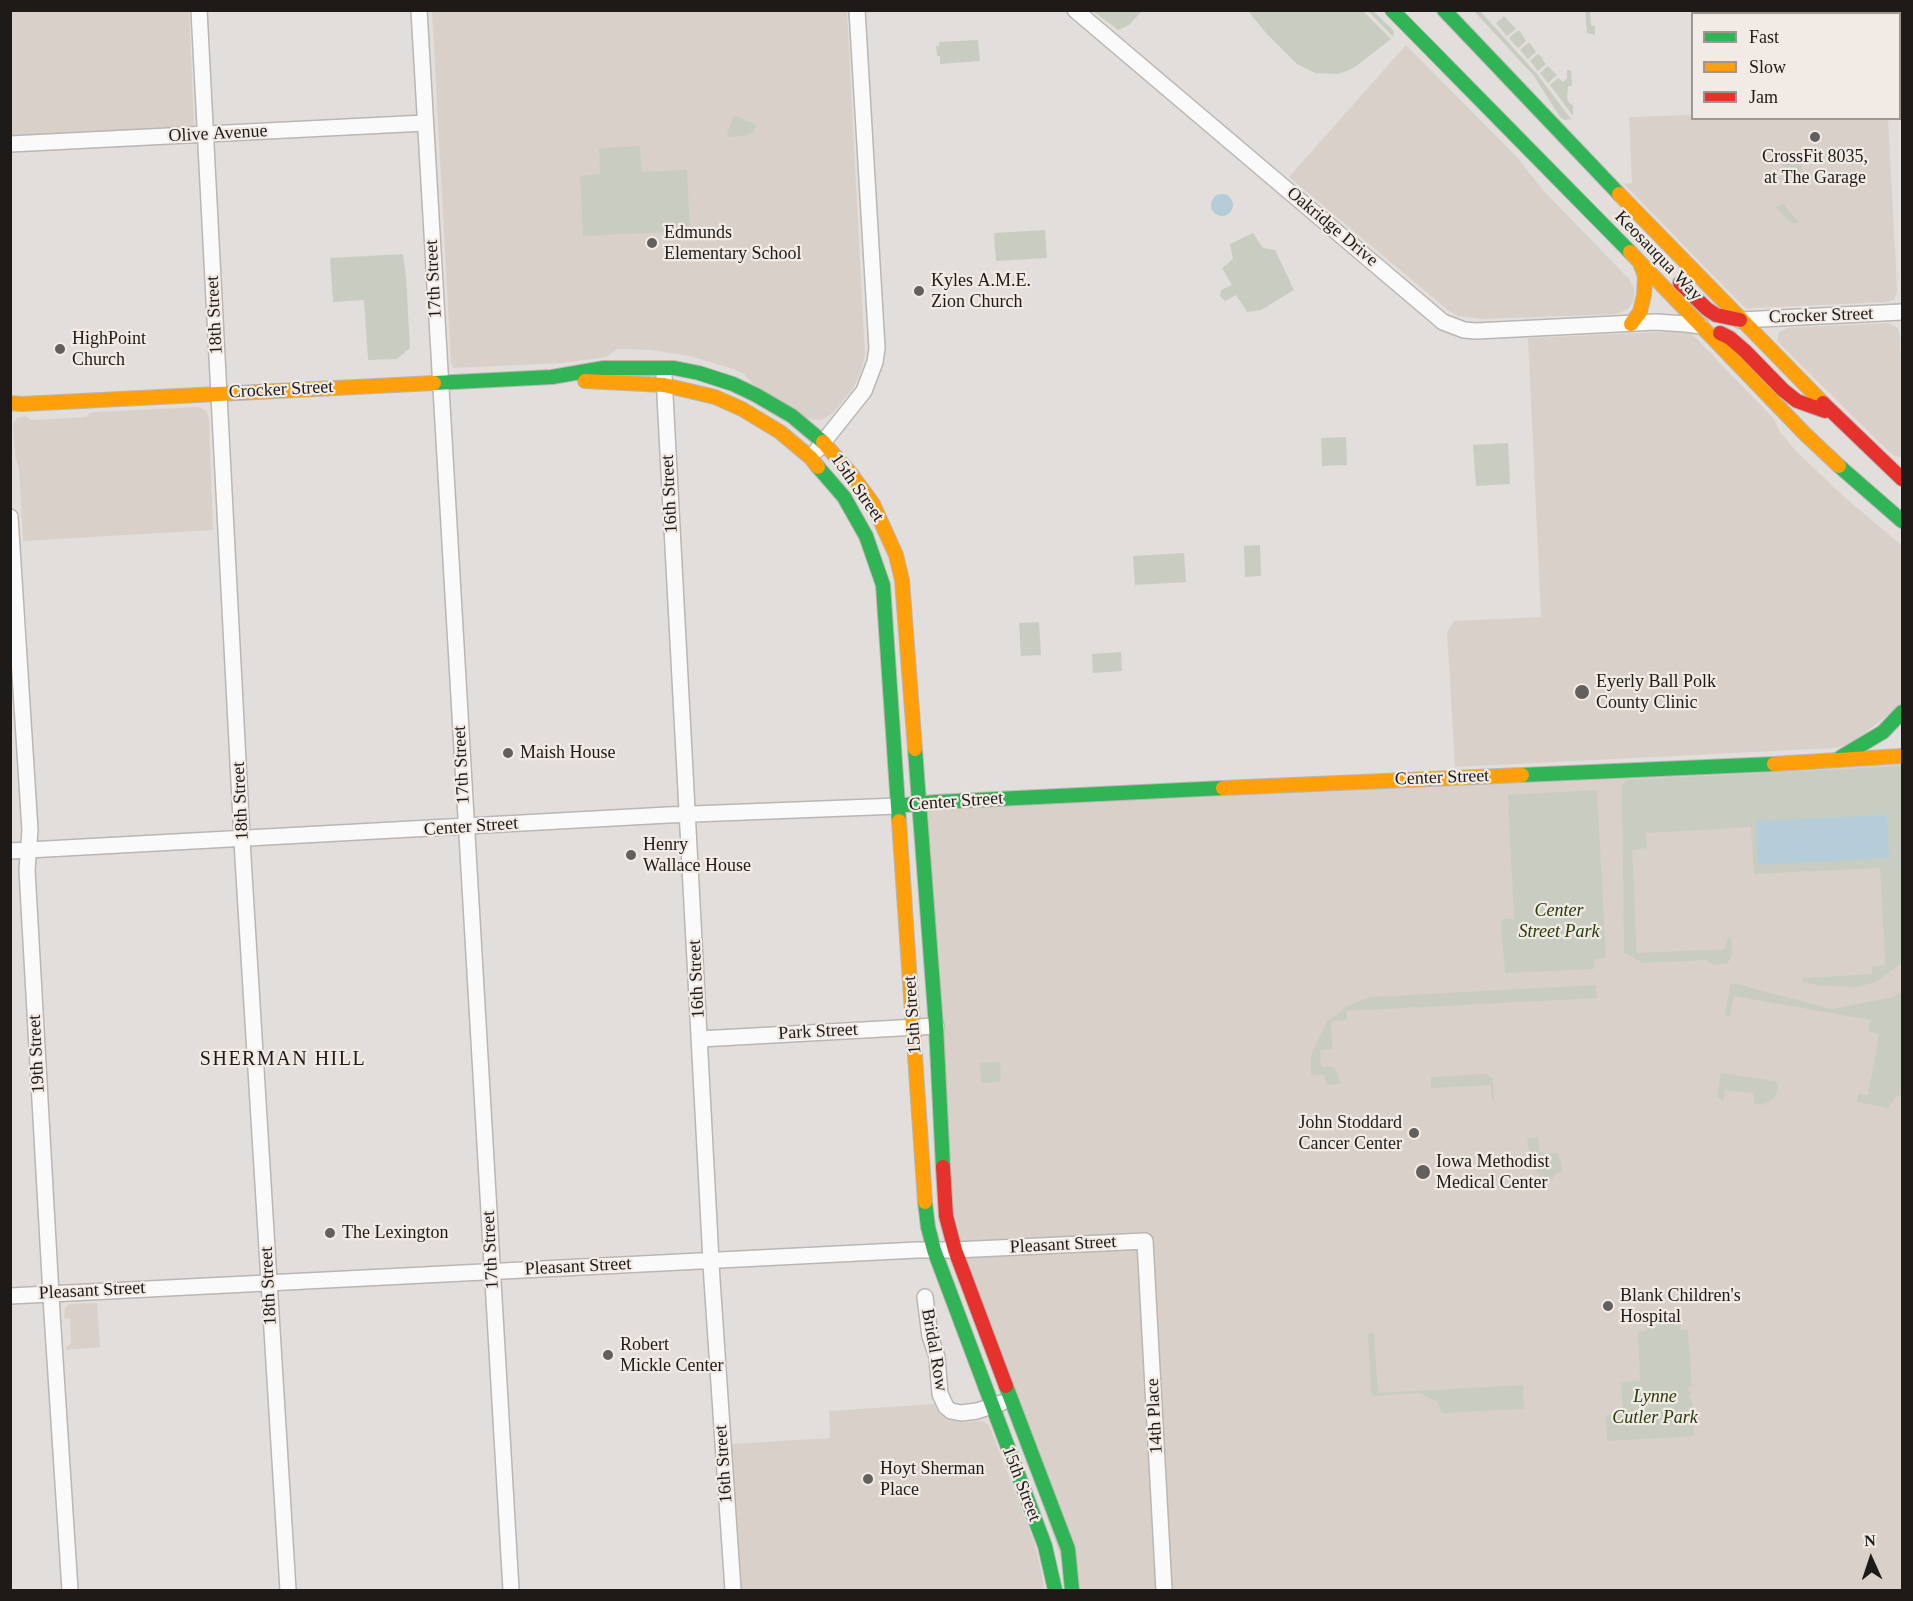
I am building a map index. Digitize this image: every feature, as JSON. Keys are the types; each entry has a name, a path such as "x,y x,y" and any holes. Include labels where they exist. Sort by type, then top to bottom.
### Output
{"street":[{"name":"18th Street","path":"200,10 243,840 288,1590"},
{"name":"17th Street","path":"419,10 511,1590"},
{"name":"15th Street","path":"857,10 877,348 875,362 864,391 811,458 844,497 856,516 866,536 883,585 928,1227 934,1250 1045,1546 1055,1590"},
{"name":"Oakridge Drive","path":"1075,10 1443,322 1464,330 1476,331 1671,323 1701,326"},
{"name":"Keosauqua Way","path":"1392,10 1836,464 1902,521"},
{"name":"Keosauqua Way","path":"1444,10 1740,320 1832,413 1902,479"},
{"path":"1901,81 1902,100"},
{"name":"Olive Avenue","path":"10,144 425,123"},
{"path":"1631,324 1640,312 1644,296 1644,276 1640,262"},
{"path":"1640,262 1670,275 1698,302 1716,315 1740,320"},
{"name":"Crocker Street","path":"1740,320 1902,312"},
{"path":"1701,326 1730,338 1797,401 1832,413"},
{"name":"Crocker Street","path":"10,403 552,377 604,368 664,368 699,373 733,384 792,416 823,442"},
{"name":"16th Street","path":"664,368 712,1261 733,1590"},
{"name":"Crocker Street","path":"552,377 581,381 664,385 715,397 742,409 780,432 811,458"},
{"name":"15th Street","path":"823,442 873,504 896,555 902,580 936,1026 946,1216 955,1250 1068,1550 1072,1590"},
{"name":"19th Street","path":"10,517 16,675 30,830 27,870 70,1590"},
{"path":"1836,760 1883,732 1902,712"},
{"name":"Center Street","path":"10,851 898,806 1084,794 1902,756"},
{"name":"Park Street","path":"700,1039 936,1026"},
{"name":"Pleasant Street","path":"10,1296 1145,1241"},
{"name":"14th Place","path":"1145,1241 1164,1590"},
{"name":"Bridal Row","path":"925,1297 930,1336 937,1357 940,1394 951,1411 961,1413 977,1411 1010,1399"}],"shaded area":[{"path":"11,11 189,11 194,125 192,127 11,137"},
{"name":"Edmunds Elementary School","path":"432,11 847,11 865,356 859,377 833,413 821,420 809,419 753,384 744,374 733,369 690,356 651,350 618,349 606,357 562,363 454,368 451,363"},
{"path":"1406,45 1516,156 1542,189 1629,279 1635,291 1633,302 1628,309 1617,314 1482,319 1458,316 1449,311 1289,177"},
{"path":"1691,115 1691,120 1888,120 1897,286 1894,300 1748,309 1742,305 1623,183 1632,183 1629,117"},
{"path":"1888,323 1899,330 1900,337 1902,456 1899,457 1887,450 1777,341 1779,332 1787,328"},
{"path":"1682,331 1691,333 1774,419 1780,432 1796,451 1841,494 1902,546 1901,705 1850,744 1835,748 1455,767 1447,632 1454,621 1541,617 1528,338"},
{"path":"199,407 206,411 209,419 213,530 23,541 19,468 15,456 13,425 17,418 25,416 32,420 86,417 95,412"},
{"name":"Iowa Methodist Medical Center","path":"1902,756 1902,1590 1072,1590 955,1250 919,804"},
{"path":"97,1303 100,1347 66,1350 66,1347 71,1344 70,1319 64,1318 65,1308 69,1304"},
{"path":"934,1404 939,1414 947,1419 961,1422 982,1421 989,1425 1034,1541 1044,1590 740,1590 731,1444 830,1438 829,1411"}],"green space":[{"path":"1093,11 1142,11 1129,25 1118,30"},
{"path":"1248,11 1363,11 1391,39 1347,71 1338,74 1315,73 1297,64"},
{"path":"1368,11 1373,11 1394,31 1393,37"},
{"path":"1474,11 1480,11 1537,74 1571,119 1565,120 1560,117 1534,76"},
{"path":"1585,11 1590,11 1591,25 1595,26 1595,35 1587,33"},
{"path":"1504,16 1516,29 1507,36 1496,23"},
{"path":"1520,31 1526,41 1518,48 1509,38"},
{"path":"978,40 980,61 940,64 936,46 939,46 939,42"},
{"path":"1528,43 1536,52 1528,59 1520,50"},
{"path":"1538,54 1546,64 1538,71 1530,61"},
{"path":"1548,66 1557,75 1548,83 1540,73"},
{"path":"1567,70 1571,70 1572,86 1568,86 1567,98 1573,105 1573,116 1550,85 1558,78 1563,82 1567,78"},
{"path":"736,116 755,124 753,132 746,136 728,137 733,118"},
{"path":"640,146 642,172 687,170 690,231 583,236 580,176 600,174 599,148"},
{"path":"1802,158 1802,172 1799,174 1781,167 1784,159"},
{"path":"1783,204 1800,223 1792,223 1775,207"},
{"path":"1045,230 1047,258 996,261 994,233"},
{"path":"1253,233 1263,248 1275,250 1294,290 1261,310 1247,312 1236,295 1225,301 1220,296 1221,290 1232,285 1222,268 1233,259 1230,244"},
{"path":"403,254 410,348 397,359 368,360 364,300 333,302 330,258"},
{"path":"1346,437 1347,465 1322,466 1321,438"},
{"path":"1508,443 1510,484 1476,486 1473,445"},
{"path":"1260,545 1261,576 1245,577 1244,546"},
{"path":"1184,553 1186,582 1135,585 1133,556"},
{"path":"1039,622 1041,655 1021,656 1019,623"},
{"path":"1121,652 1122,671 1093,673 1092,654"},
{"path":"1902,766 1902,963 1875,982 1858,987 1820,986 1802,981 1803,978 1872,974 1872,966 1885,965 1880,868 1754,874 1751,827 1646,833 1647,848 1632,850 1637,953 1725,949 1728,936 1731,939 1733,953 1728,963 1714,965 1706,960 1643,963 1624,953 1622,785 1627,780"},
{"name":"Center Street Park","path":"1597,790 1606,958 1594,959 1594,969 1505,973 1501,923 1503,919 1514,919 1508,795"},
{"path":"1733,983 1832,1009 1894,997 1902,991 1902,1094 1895,1098 1888,1108 1857,1102 1858,1094 1868,1095 1879,1034 1868,1032 1870,1020 1734,996 1730,1016 1725,1016 1730,986"},
{"path":"1596,985 1597,998 1347,1011 1347,1020 1331,1021 1333,1049 1320,1050 1321,1067 1334,1067 1341,1084 1327,1085 1324,1075 1311,1075 1311,1055 1327,1022 1347,1006 1371,997"},
{"path":"1000,1062 1001,1082 981,1083 980,1063"},
{"path":"1721,1073 1776,1081 1779,1087 1775,1097 1763,1105 1754,1103 1754,1093 1725,1090 1724,1100 1717,1098"},
{"path":"1486,1074 1493,1079 1494,1100 1492,1100 1491,1085 1431,1088 1431,1077"},
{"path":"1527,1138 1538,1138 1540,1152 1558,1153 1563,1170 1554,1176 1546,1187 1543,1187 1541,1178 1531,1164"},
{"name":"Lynne Cutler Park","path":"1680,1313 1681,1330 1688,1330 1692,1385 1687,1390 1692,1393 1688,1397 1692,1401 1694,1436 1607,1441 1606,1415 1623,1414 1621,1382 1640,1381 1638,1332 1647,1331 1646,1315"},
{"path":"1374,1333 1378,1393 1523,1385 1524,1409 1442,1413 1438,1402 1420,1393 1373,1396 1371,1394 1368,1334"}],"water":[{"path":"1222,194 1230,197 1233,205 1230,213 1222,216 1214,213 1211,205 1214,197"},
{"path":"1887,815 1889,858 1758,865 1756,821"}],"traffic: fast":[{"path":"1392,10 1630,252"},
{"path":"1444,10 1619,194"},
{"path":"434,383 552,377 604,368 674,368 733,384 756,395 792,416 823,442"},
{"path":"1839,466 1902,521"},
{"path":"818,467 844,497 866,536 883,585 899,821"},
{"path":"1841,757 1883,732 1902,712"},
{"path":"915,749 936,1026 943,1167"},
{"path":"1522,775 1774,764"},
{"path":"905,805 1223,788"},
{"path":"925,1202 934,1250 1045,1546 1055,1590"},
{"path":"1006,1386 1068,1549 1072,1590"}],"traffic: slow":[{"path":"1619,194 1823,403"},
{"path":"1630,252 1804,433 1839,466"},
{"path":"1631,324 1640,312 1644,295 1645,276 1640,263"},
{"path":"585,381 664,385 715,397 742,409 780,432 811,458 818,467"},
{"path":"10,403 434,383"},
{"path":"823,442 873,504 896,555 902,580 915,749"},
{"path":"1774,764 1902,756"},
{"path":"1223,788 1522,775"},
{"path":"899,821 925,1202"}],"traffic: jam":[{"path":"1680,283 1716,315 1740,320"},
{"path":"1720,333 1745,351 1797,401 1825,411"},
{"path":"1823,403 1902,479"},
{"path":"943,1167 946,1216 955,1250 1006,1386"}],"place":[{"name":"CrossFit 8035, at The Garage","path":"1815,137"},
{"name":"Edmunds Elementary School","path":"652,243"},
{"name":"Kyles A.M.E. Zion Church","path":"919,291"},
{"name":"HighPoint Church","path":"60,349"},
{"name":"Eyerly Ball Polk County Clinic","path":"1582,692"},
{"name":"Maish House","path":"508,753"},
{"name":"Henry Wallace House","path":"631,855"},
{"name":"John Stoddard Cancer Center","path":"1414,1133"},
{"name":"Iowa Methodist Medical Center","path":"1423,1172"},
{"name":"The Lexington","path":"330,1233"},
{"name":"Blank Children's Hospital","path":"1608,1306"},
{"name":"Robert Mickle Center","path":"608,1355"},
{"name":"Hoyt Sherman Place","path":"868,1479"}],"district":[{"name":"SHERMAN HILL","path":"283,1060"}]}
